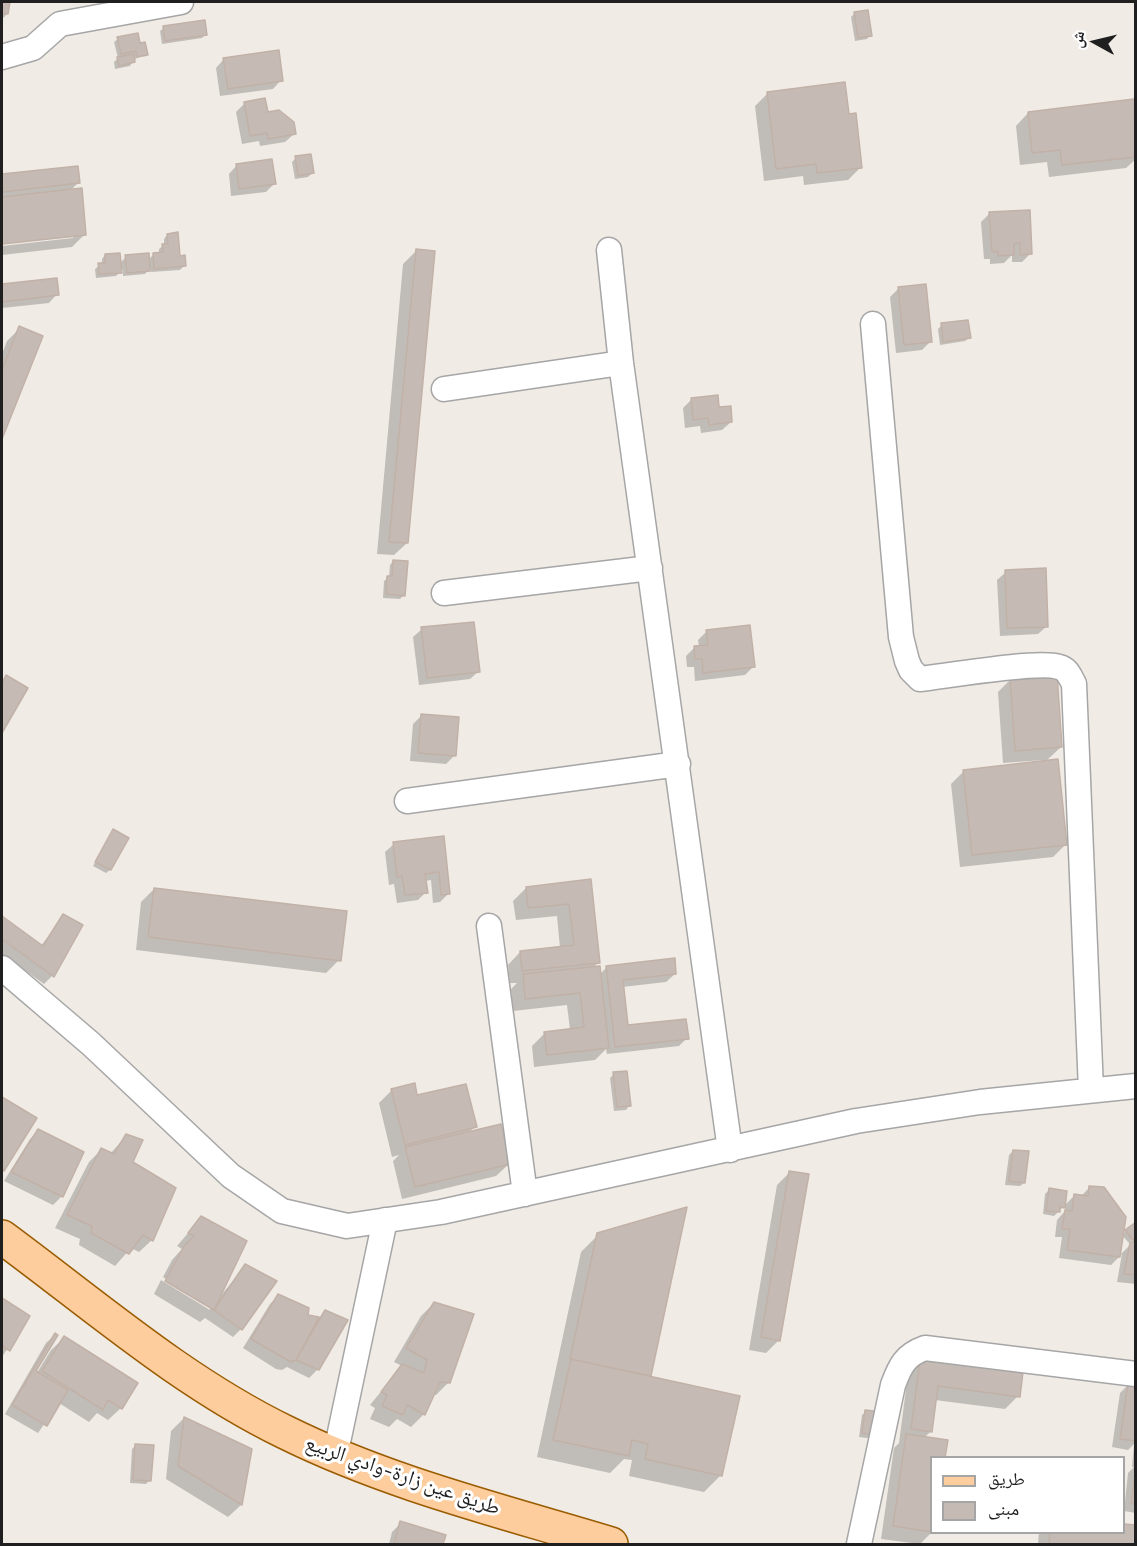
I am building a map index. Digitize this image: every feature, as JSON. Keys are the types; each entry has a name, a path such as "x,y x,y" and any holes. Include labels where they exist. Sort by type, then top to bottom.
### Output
{"main road":[{"name":"طريق عين زارة-وادي الربيع","path":"2,1237 191,1376 283,1431 335,1456 400,1479 611,1545"}],"street":[{"path":"2,57 33,48 60,24 181,2"},
{"path":"609,250 621,363 730,1150"},
{"path":"873,324 901,637 911,670 920,679 1037,666 1059,667 1067,672 1074,684 1090,1090"},
{"path":"444,389 621,363"},
{"path":"444,593 650,567"},
{"path":"407,801 678,765"},
{"path":"489,927 525,1194"},
{"path":"2,968 91,1044 231,1176 282,1211 347,1226 525,1194 856,1121 980,1102 1136,1086"},
{"path":"335,1456 385,1220"},
{"path":"859,1545 893,1385 901,1364 911,1352 925,1347 1136,1374"}],"building":[{"path":"2,2 10,2 8,14 2,13"},
{"path":"868,10 872,36 858,38 854,12"},
{"path":"205,20 207,35 165,41 163,26"},
{"path":"138,33 140,43 145,42 148,55 137,57 136,51 121,54 117,37"},
{"path":"279,50 283,81 228,89 223,58"},
{"path":"134,54 135,62 119,66 117,57"},
{"path":"845,82 849,114 856,113 862,168 817,173 816,164 776,169 767,92"},
{"path":"265,98 268,112 279,110 294,122 296,134 268,139 267,133 250,136 244,102"},
{"path":"1134,99 1136,157 1062,165 1060,150 1032,153 1028,112"},
{"path":"311,154 314,173 298,176 295,156"},
{"path":"272,159 276,184 239,189 236,164"},
{"path":"78,166 80,183 2,192 2,174"},
{"path":"82,188 86,235 2,244 2,197"},
{"path":"1030,210 1032,254 1020,255 1020,243 1014,244 1014,255 998,256 998,251 992,252 989,212"},
{"path":"178,232 180,256 185,255 186,266 154,269 153,253 163,252 162,244 168,244 167,234"},
{"path":"416,249 435,251 408,543 389,542"},
{"path":"120,253 122,273 99,274 98,263 105,263 105,254"},
{"path":"149,253 150,271 127,273 125,255"},
{"path":"57,278 59,295 2,302 2,284"},
{"path":"926,284 932,342 904,345 898,287"},
{"path":"968,320 971,338 943,342 941,323"},
{"path":"19,326 43,336 2,439 2,370"},
{"path":"718,395 719,407 731,406 732,422 709,425 708,418 693,420 691,398"},
{"path":"393,560 408,561 405,596 386,594 387,576 392,576"},
{"path":"1046,568 1048,627 1007,628 1005,570"},
{"path":"474,622 480,672 427,678 421,627"},
{"path":"750,625 755,667 703,673 702,659 695,659 694,646 708,645 706,630"},
{"path":"1057,674 1062,747 1015,751 1010,677"},
{"path":"6,675 28,688 2,733 2,683"},
{"path":"421,714 459,717 456,756 418,753"},
{"path":"1058,759 1067,845 972,855 963,770"},
{"path":"113,829 129,838 111,870 95,862"},
{"path":"444,836 450,894 441,895 439,872 425,874 428,893 405,895 402,876 397,877 393,842"},
{"path":"591,879 600,963 522,971 520,951 574,945 569,904 528,908 526,887"},
{"path":"154,888 347,911 341,961 148,937"},
{"path":"63,914 83,925 54,977 2,939 2,916 43,946"},
{"path":"675,958 676,974 623,980 628,1025 686,1019 689,1039 615,1047 606,966"},
{"path":"600,966 609,1048 547,1055 544,1032 584,1027 580,993 525,999 523,974"},
{"path":"627,1071 631,1106 617,1107 613,1072"},
{"path":"415,1083 417,1095 466,1084 477,1127 405,1145 391,1089"},
{"path":"2,1097 37,1118 4,1171 2,1170"},
{"path":"501,1124 511,1164 415,1187 405,1147"},
{"path":"38,1129 84,1152 63,1197 11,1172"},
{"path":"126,1134 143,1140 133,1162 176,1188 153,1241 143,1235 129,1254 91,1233 92,1226 67,1215 101,1148 114,1154"},
{"path":"1013,1150 1029,1151 1025,1183 1009,1181"},
{"path":"789,1171 809,1174 780,1341 761,1337"},
{"path":"1089,1186 1104,1187 1126,1217 1120,1257 1067,1250 1070,1229 1062,1229 1065,1210 1072,1211 1074,1194 1088,1196"},
{"path":"1049,1188 1067,1191 1065,1208 1060,1207 1060,1212 1046,1211"},
{"path":"687,1207 651,1376 570,1359 597,1233"},
{"path":"201,1216 247,1241 214,1310 165,1281 184,1246 194,1236 188,1233"},
{"path":"1136,1222 1136,1238 1133,1240 1125,1230"},
{"path":"1136,1240 1136,1275 1124,1274 1130,1243"},
{"path":"245,1264 277,1281 242,1330 214,1310"},
{"path":"278,1294 309,1308 308,1315 319,1317 296,1360 291,1362 251,1339"},
{"path":"2,1298 30,1316 10,1351 2,1346"},
{"path":"434,1302 474,1314 450,1383 440,1382 425,1415 407,1405 403,1415 382,1406 387,1395 381,1392 402,1364 424,1373 427,1360 406,1348"},
{"path":"325,1310 348,1320 319,1370 296,1360"},
{"path":"55,1333 58,1335 36,1371 68,1390 47,1426 12,1405"},
{"path":"64,1336 138,1383 122,1409 108,1400 103,1410 42,1371"},
{"path":"571,1359 740,1396 722,1476 645,1459 648,1444 632,1440 629,1456 553,1440"},
{"path":"920,1360 1023,1372 1020,1397 938,1386 932,1432 911,1429"},
{"path":"1128,1383 1136,1384 1136,1441 1120,1439"},
{"path":"865,1410 883,1412 880,1436 862,1433"},
{"path":"184,1417 252,1449 242,1505 178,1466"},
{"path":"906,1434 948,1440 945,1456 930,1456 930,1532 893,1526"},
{"path":"135,1444 154,1445 151,1481 133,1480"},
{"path":"1136,1468 1136,1504 1131,1503"},
{"path":"400,1521 446,1535 443,1544 394,1544"},
{"path":"1125,1524 1136,1525 1136,1544 1049,1544 1050,1534 1125,1534"}]}
